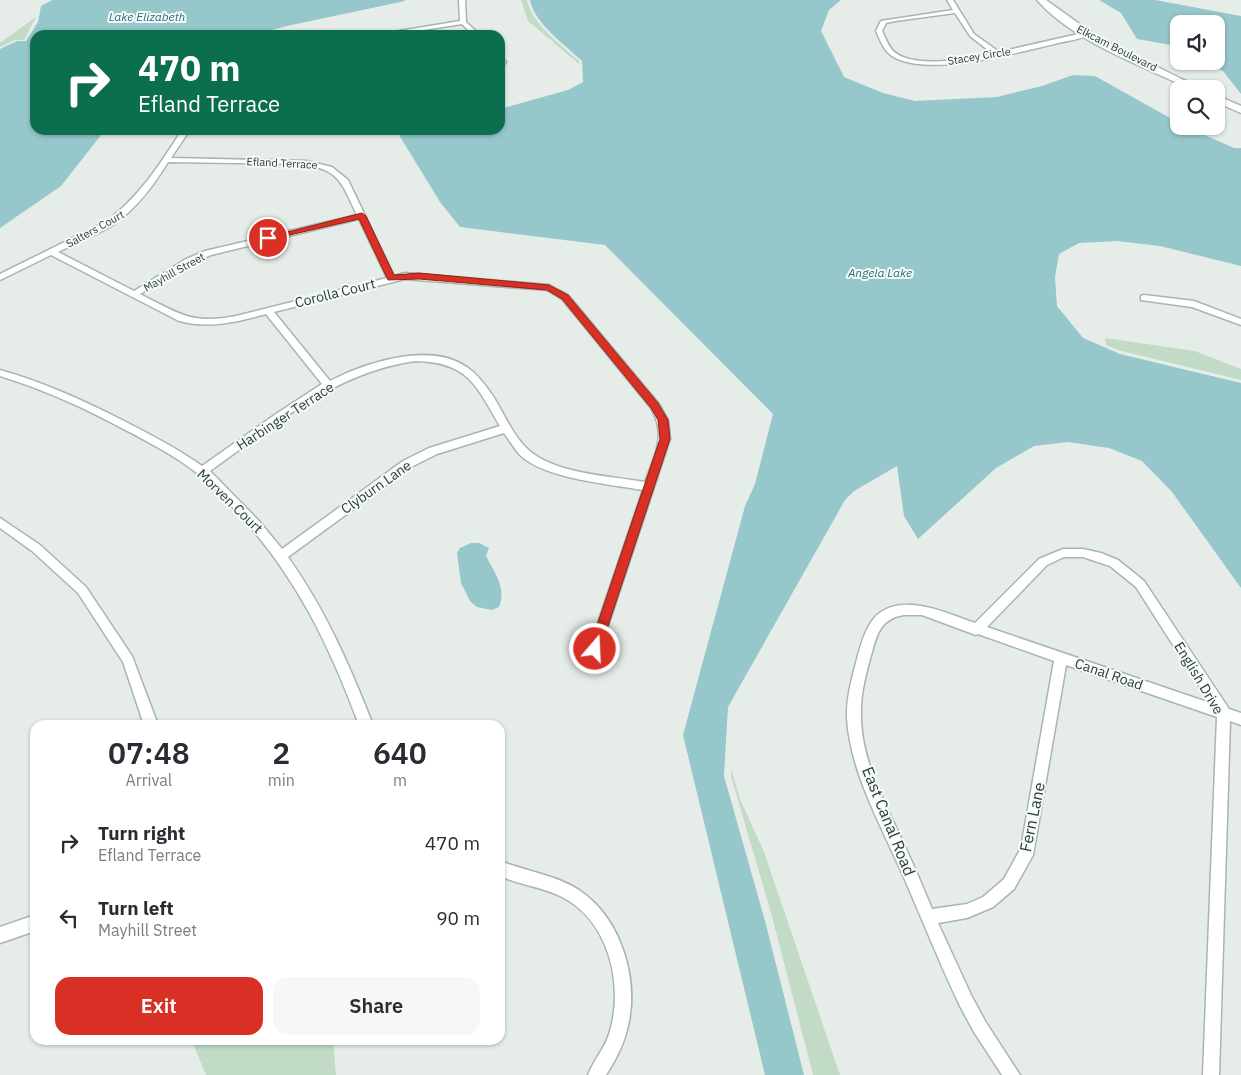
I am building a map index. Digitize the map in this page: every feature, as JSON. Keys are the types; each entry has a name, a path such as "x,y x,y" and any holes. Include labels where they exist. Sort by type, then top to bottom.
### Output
{"street":[{"path":"462,0 463,22 472,30"},
{"path":"950,0 972,35 997,54"},
{"name":"Elkcam Boulevard","path":"1041,0 1063,19 1087,34 1180,80"},
{"name":"Stacey Circle","path":"956,11 894,19 883,22 879,32 888,50 896,56 906,60 951,62 1087,34"},
{"path":"411,30 463,22"},
{"path":"1225,102 1241,110"},
{"name":"Salters Court","path":"0,277 110,223 126,212 139,200 183,135"},
{"name":"Efland Terrace","path":"166,160 321,164 335,170 344,180 391,278"},
{"name":"Mayhill Street","path":"134,294 189,261 208,253 362,216"},
{"name":"Corolla Court","path":"52,252 182,318 198,323 216,323 391,278 419,276 534,285 549,288 565,297 655,406 663,420 665,439 595,649"},
{"path":"1144,298 1194,304 1241,322"},
{"path":"267,310 328,385"},
{"name":"Harbinger Terrace","path":"202,471 328,385 372,367 404,360 428,358 450,362 464,369 476,382 524,452 542,465 650,486"},
{"name":"Morven Court","path":"0,373 72,398 136,431 202,471 246,513 282,555 323,622 344,666 364,720"},
{"name":"Clyburn Lane","path":"282,555 407,464 433,451 507,428"},
{"path":"0,522 36,548 82,590 128,660 149,720"},
{"name":"English Drive","path":"976,630 1043,562 1063,553 1083,553 1097,556 1114,563 1133,576 1140,584 1224,713 1211,1075"},
{"name":"East Canal Road","path":"976,630 922,610 901,610 884,616 877,623 859,674 855,695 854,719 867,773 968,1007 990,1047 1012,1075"},
{"name":"Canal Road","path":"976,630 1241,719"},
{"name":"Fern Lane","path":"929,917 968,911 988,902 1009,884 1028,850 1061,658"},
{"path":"505,870 573,894 594,911 614,942 624,983 623,1010 610,1052 596,1075"},
{"path":"0,935 30,925"}],"green space":[{"path":"521,0 527,0 530,9 541,26 579,61 579,64 528,21"},
{"path":"36,17 24,40 15,40 0,47 0,43"},
{"path":"1105,338 1195,351 1241,369 1241,380 1118,350 1106,345"},
{"path":"731,768 740,799 764,852 840,1075 813,1075 773,920 731,776"},
{"path":"333,1045 336,1075 206,1075 194,1046"}],"water":[{"name":"Lake Elizabeth","path":"52,0 405,1 272,30 33,30 38,22 41,6"},
{"name":"Angela Lake","path":"530,0 841,0 829,10 821,31 844,77 883,93 915,101 997,97 1042,86 1073,75 1095,76 1170,118 1170,135 1204,135 1234,148 1241,148 1241,266 1160,246 1117,241 1079,243 1059,254 1055,277 1057,306 1083,338 1120,354 1241,383 1241,588 1172,492 1142,461 1109,448 1068,442 1034,446 996,468 918,539 904,516 897,466 854,491 845,500 728,707 724,776 765,921 804,1075 765,1075 683,735 745,506 755,484 773,414 605,245 460,227 440,202 399,135 505,135 505,108 568,90 583,82 582,61 544,26"},
{"path":"1099,0 1155,0 1241,16 1241,94 1221,70 1225,70 1225,15 1170,15 1170,45 1137,39 1121,13"},
{"path":"30,35 30,135 101,135 61,186 0,228 0,49 17,41 26,41"},
{"path":"471,543 479,543 489,548 486,556 501,587 499,607 492,610 477,607 470,601 461,583 457,553 460,548"}],"route":[{"path":"268,238 362,216 391,278 419,276 534,285 549,288 565,297 655,406 663,420 665,439 595,649"}]}
